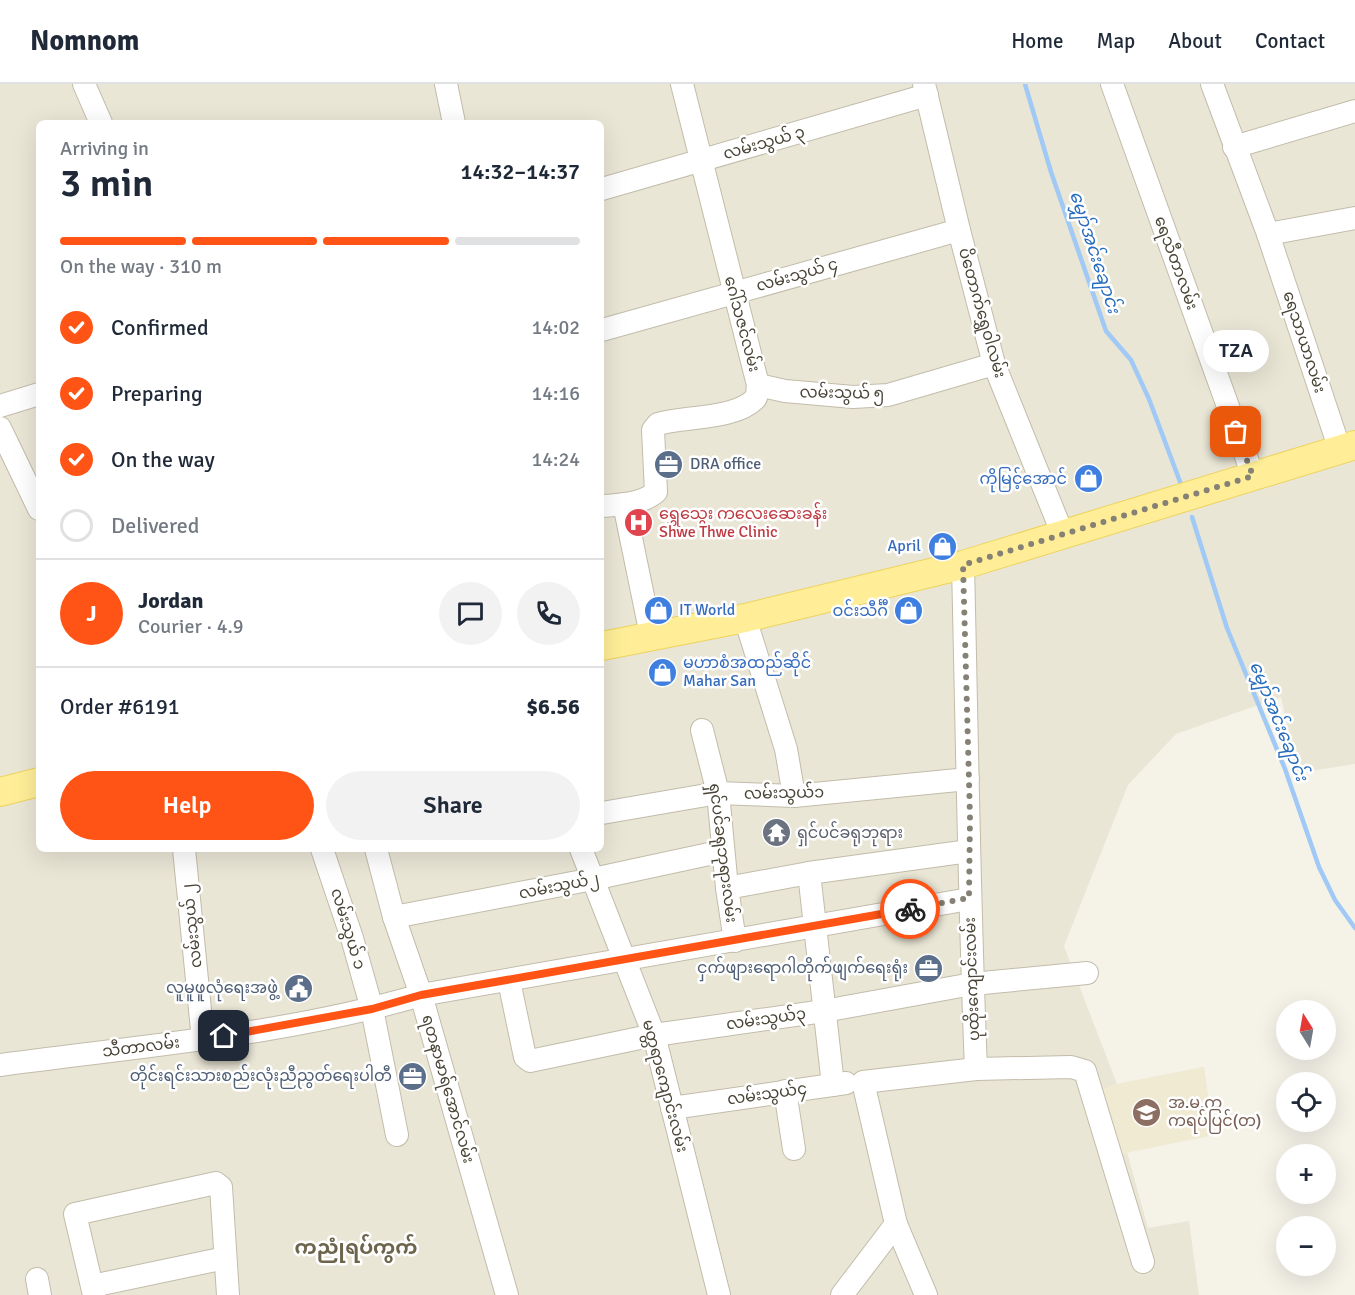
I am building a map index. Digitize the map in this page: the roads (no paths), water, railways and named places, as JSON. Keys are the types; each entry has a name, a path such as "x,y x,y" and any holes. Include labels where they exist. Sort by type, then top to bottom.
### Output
{"main road":[{"path":"604,646 745,618 963,565 1348,447"},
{"path":"0,792 36,784"}],"street":[{"path":"84,84 100,120"},
{"name":"ဂေါ်သဇင်လမ်း","path":"604,506 624,504 651,496 656,492 653,430 658,424 706,417 734,410 755,399 758,385 682,84"},
{"name":"ရေသီတာလမ်း","path":"1112,84 1253,476"},
{"name":"ရေသာယာလမ်း","path":"1212,84 1348,447"},
{"path":"453,86 453,120"},
{"name":"လမ်းသွယ် ၃","path":"604,188 701,161 926,90"},
{"name":"ပိတောက်ရွှေဝါလမ်း","path":"926,90 958,230 994,364 1063,535"},
{"path":"1234,147 1355,111"},
{"path":"1268,234 1355,218"},
{"name":"လမ်းသွယ် ၄","path":"604,329 958,230"},
{"name":"လမ်းသွယ် ၅","path":"758,385 796,392 853,397 888,395 994,364"},
{"path":"0,406 36,395"},
{"path":"0,428 36,503"},
{"path":"624,504 651,635"},
{"name":"ပုထိုးကျောင်းလမ်း","path":"963,565 969,898 976,1069"},
{"path":"745,618 786,749 794,796"},
{"name":"ရှင်ပင်ခရုဘုရားလမ်း","path":"702,730 718,793 727,888 735,941"},
{"name":"လမ်းသွယ်၁","path":"604,813 718,793 794,796 968,780"},
{"name":"လမ်းသွယ်၂","path":"394,917 594,879 723,851"},
{"path":"727,888 809,873 969,851"},
{"name":"လမ်းသွယ် ၂","path":"184,852 203,1040"},
{"name":"လမ်းသွယ် ၁","path":"323,852 372,1009 397,1135"},
{"name":"ရတနာမာရ်အောင်လမ်း","path":"377,852 394,917 421,995 507,1295"},
{"name":"မတ္တရာကျောင်းလမ်း","path":"582,852 622,959 654,1035 719,1295"},
{"path":"809,873 813,927 832,1084"},
{"name":"သီတာလမ်း","path":"0,1062 203,1040 372,1009 421,995 969,898"},
{"name":"လမ်းသွယ်၃","path":"509,981 526,1060 654,1035 824,1011 972,984 1087,973"},
{"path":"926,1295 896,1224 863,1082 976,1069 1071,1067 1085,1071 1143,1262"},
{"name":"လမ်းသွယ်၄","path":"672,1107 832,1084 863,1082"},
{"path":"785,1091 794,1149"},
{"path":"225,1258 93,1290 75,1214 216,1182 221,1187 228,1295"},
{"path":"842,1295 896,1224"}],"waterway":[{"name":"မျှော်အင်းချောင်း","path":"1025,84 1051,172 1106,331 1131,360 1149,399 1182,487"},
{"name":"မျှော်အင်းချောင်း","path":"1192,517 1227,628 1285,769 1319,867 1335,900 1355,928"}],"place":[{"name":"TZA","path":"1236,432"},
{"name":"DRA office","path":"669,464"},
{"name":"ကိုမြင့်အောင်","path":"1088,479"},
{"name":"ရွှေသွေး ကလေးဆေးခန်း Shwe Thwe Clinic","path":"638,523"},
{"name":"April","path":"942,546"},
{"name":"IT World","path":"658,610"},
{"name":"ဝင်းသီင်္ဂီ","path":"909,611"},
{"name":"မဟာစံအထည်ဆိုင် Mahar San","path":"662,672"},
{"name":"ရှင်ပင်ခရုဘုရား","path":"776,833"},
{"name":"ငှက်ဖျားရောဂါတိုက်ဖျက်ရေးရုံး","path":"929,968"},
{"name":"လူမူဖူလုံရေးအဖွဲ့","path":"299,988"},
{"name":"တိုင်းရင်းသားစည်းလုံးညီညွတ်ရေးပါတီ","path":"413,1076"},
{"name":"အ.မ.က ကရပ်ပြင်(တ)","path":"1147,1112"}],"district":[{"name":"ကညုံရပ်ကွက်","path":"356,1247"}]}
